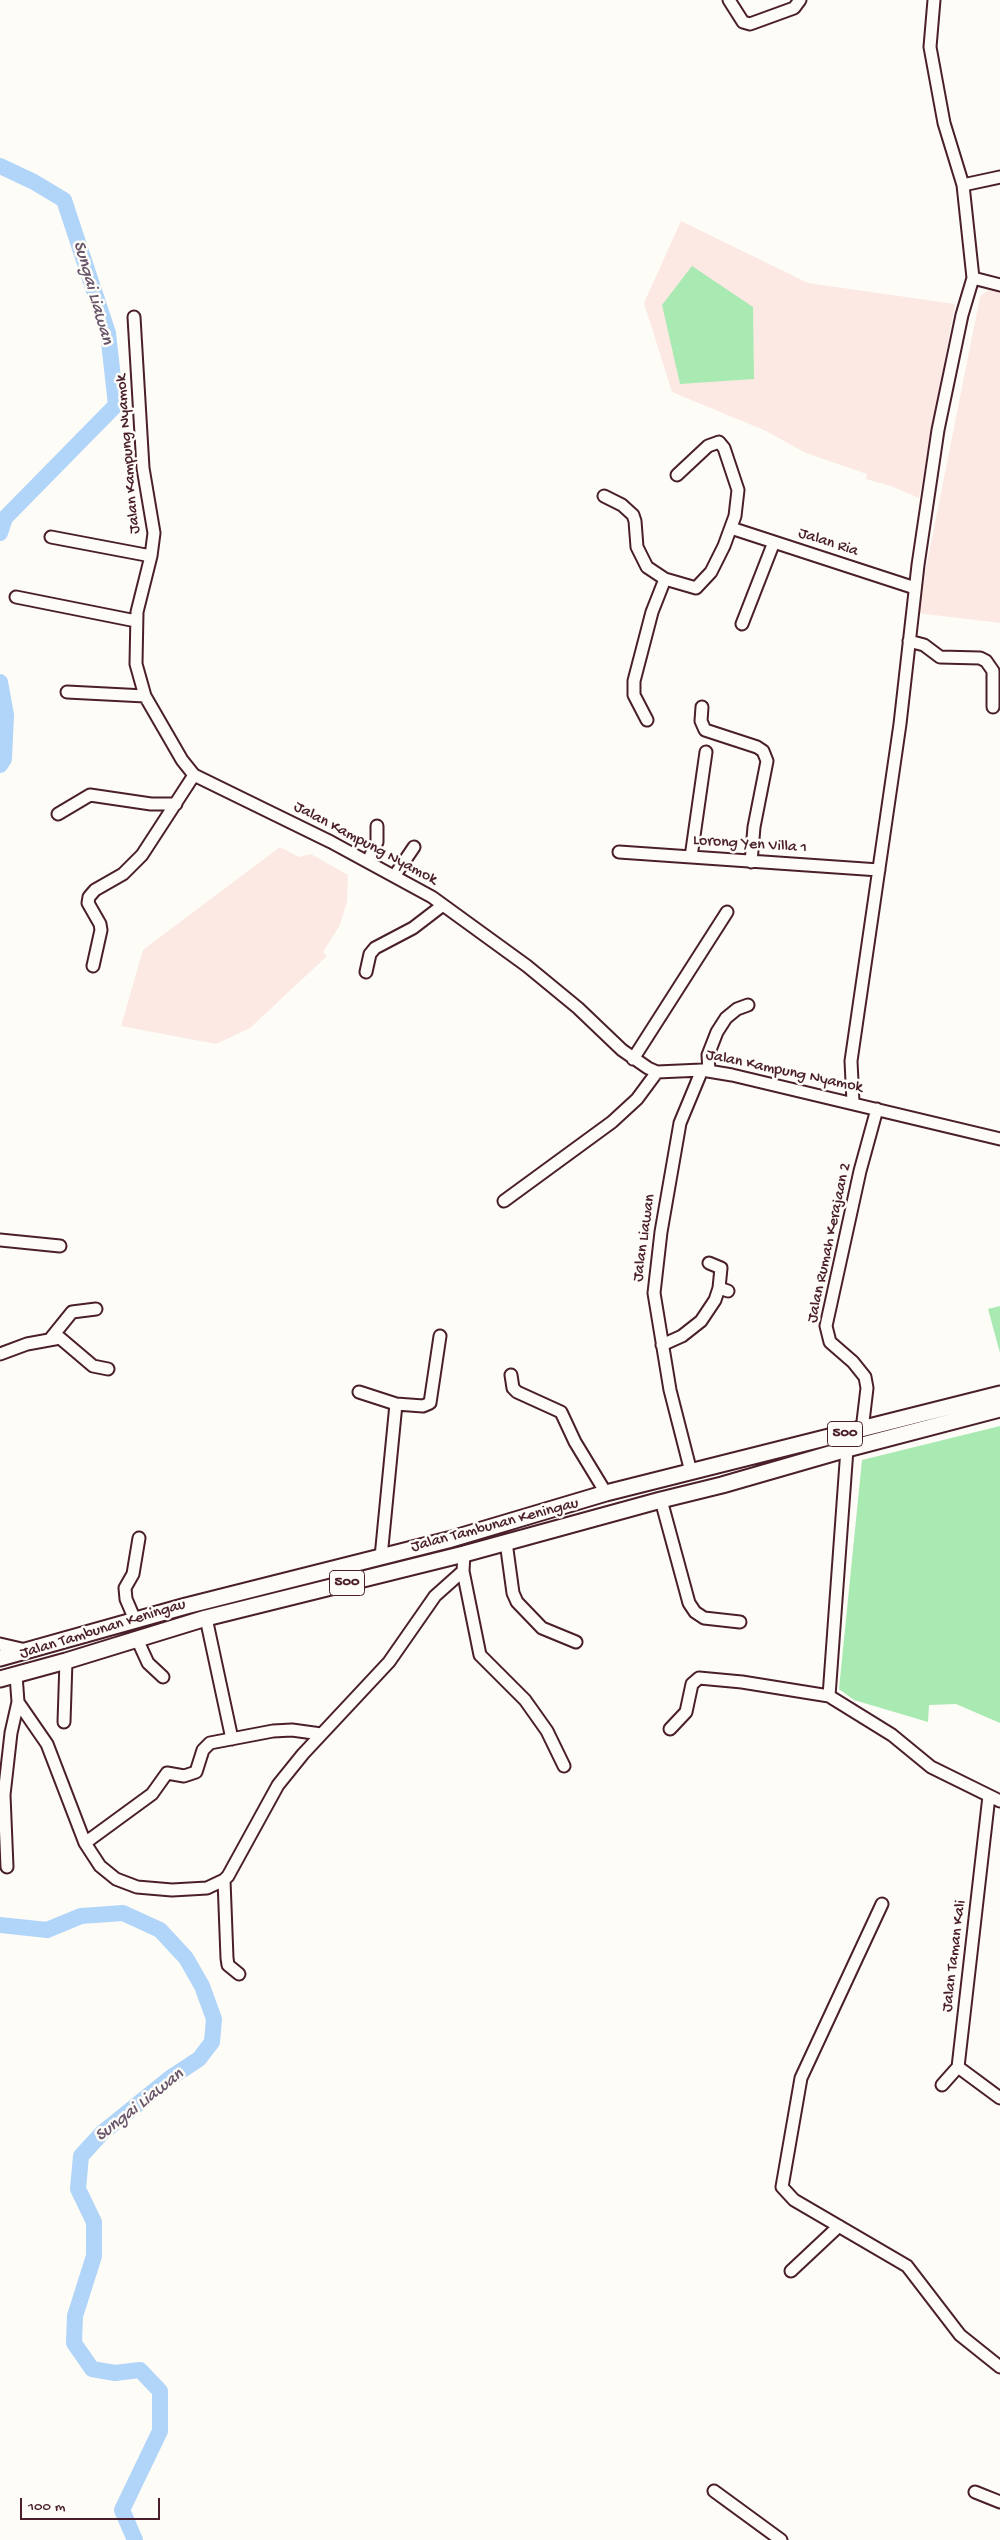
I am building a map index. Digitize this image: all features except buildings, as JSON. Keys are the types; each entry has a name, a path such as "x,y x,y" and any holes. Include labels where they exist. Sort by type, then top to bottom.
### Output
{"main road":[{"name":"Jalan Tambunan Keningau","path":"0,1658 135,1620 496,1526 606,1493 1000,1394"},
{"name":"Jalan Tambunan Keningau","path":"0,1679 206,1618 464,1554 1000,1409"},
{"path":"48,1646 64,1650 99,1643 133,1640"}],"street":[{"path":"729,0 743,22 750,24 794,8 800,0"},
{"path":"853,1102 851,1061 900,724 915,588 938,430 962,315 973,278 964,186 944,123 930,47 934,0"},
{"path":"964,186 1000,177"},
{"path":"973,278 1000,285"},
{"name":"Jalan Kampung Nyamok","path":"134,317 143,468 154,525 151,556 139,596 136,621 136,664 144,696 182,760 194,775 395,875 443,905 551,985 633,1059 657,1072 705,1071 767,1082 1000,1139"},
{"path":"604,496 622,505 633,515 636,521 637,547 651,570 665,579 692,589 698,587 716,563 737,509 738,490 721,444 716,442 708,446 677,475"},
{"name":"Jalan Ria","path":"730,528 915,588"},
{"path":"51,537 151,556"},
{"path":"742,624 774,542"},
{"path":"647,720 634,695 634,681 652,612 665,579"},
{"path":"16,597 136,621"},
{"path":"909,641 924,645 940,657 980,658 986,661 993,671 994,707"},
{"path":"67,692 144,696"},
{"path":"702,707 701,721 705,730 757,747 763,751 768,761 754,827 751,862"},
{"path":"691,857 706,752"},
{"path":"93,966 101,930 100,924 88,903 89,897 132,866 194,775"},
{"path":"58,814 90,795 151,804 176,804"},
{"path":"368,861 377,842 377,826"},
{"path":"395,875 414,847"},
{"name":"Lorong Yen Villa 1","path":"620,852 879,870"},
{"path":"366,972 370,954 375,948 413,928 443,905"},
{"path":"633,1059 727,912"},
{"name":"Jalan Liawan","path":"691,1472 662,1345 654,1293 657,1257 680,1123 705,1071 708,1055 717,1032 726,1018 737,1009 748,1006"},
{"path":"504,1201 612,1122 638,1099 657,1072"},
{"name":"Jalan Rumah Kerajaan 2","path":"862,1430 866,1382 853,1362 830,1342 826,1326 860,1171 878,1109"},
{"path":"0,1240 60,1246"},
{"path":"662,1345 682,1336 701,1321 723,1289 721,1268 709,1263"},
{"path":"51,1338 72,1312 96,1309"},
{"path":"359,1392 396,1404 423,1406 430,1403 440,1336"},
{"path":"0,1354 51,1338 60,1338 93,1366 108,1369"},
{"path":"511,1375 513,1388 518,1392 561,1412 575,1442 606,1493"},
{"path":"381,1557 396,1404"},
{"path":"829,1696 847,1449"},
{"path":"661,1500 689,1603 704,1618 740,1622"},
{"path":"135,1620 126,1600 125,1588 133,1574 139,1538"},
{"path":"506,1542 512,1592 517,1602 542,1628 576,1642"},
{"path":"464,1554 463,1571 480,1655 525,1700 547,1731 564,1766"},
{"path":"239,1974 230,1967 227,1958 224,1880 278,1785 321,1734 389,1662 436,1596 463,1571"},
{"path":"206,1618 232,1739"},
{"path":"133,1640 148,1663 163,1678"},
{"path":"0,1644 28,1650"},
{"path":"64,1722 66,1661"},
{"path":"7,1867 4,1795 11,1733 18,1702 16,1675"},
{"path":"670,1729 686,1712 692,1684 699,1678 742,1682 829,1696 892,1735 931,1767 1000,1801"},
{"path":"18,1702 47,1744 85,1843 108,1873 116,1879 138,1887 192,1890 207,1888 224,1880"},
{"path":"85,1843 152,1794 167,1773 184,1776 196,1772 205,1746 273,1731 292,1730 321,1734"},
{"name":"Jalan Taman Kali","path":"958,2067 989,1796"},
{"path":"882,1904 801,2078 782,2183 784,2191 794,2200 907,2266 960,2335 1000,2367"},
{"path":"942,2085 958,2067 1000,2098"},
{"path":"791,2271 839,2226"},
{"path":"714,2491 781,2540"},
{"path":"975,2492 1000,2502"}],"shaded area":[{"path":"681,221 808,283 955,304 919,498 891,486 866,479 867,474 806,453 766,431 672,392 644,303"},
{"path":"988,290 1000,293 1000,623 917,613 980,297"},
{"path":"280,847 299,857 311,854 348,875 347,901 340,925 323,952 327,956 250,1028 216,1044 121,1026 143,950"}],"green space":[{"path":"692,266 753,307 754,379 680,384 662,305"},
{"path":"1000,1306 1000,1353 988,1309"},
{"path":"1000,1426 1000,1723 956,1704 929,1705 928,1722 854,1700 839,1689 862,1460"}],"waterway":[{"name":"Sungai Liawan","path":"0,166 34,182 64,200 108,333 116,405 5,518 0,533"},
{"name":"Sungai Liawan","path":"0,682 6,715 4,759 0,765"},
{"name":"Sungai Liawan","path":"0,1925 47,1930 81,1916 123,1913 160,1930 186,1958 202,1986 214,2019 212,2042 199,2059 170,2078 102,2133 81,2156 78,2189 94,2222 94,2256 75,2316 74,2343 92,2369 115,2373 140,2370 160,2391 160,2431 122,2510 135,2540"}]}
